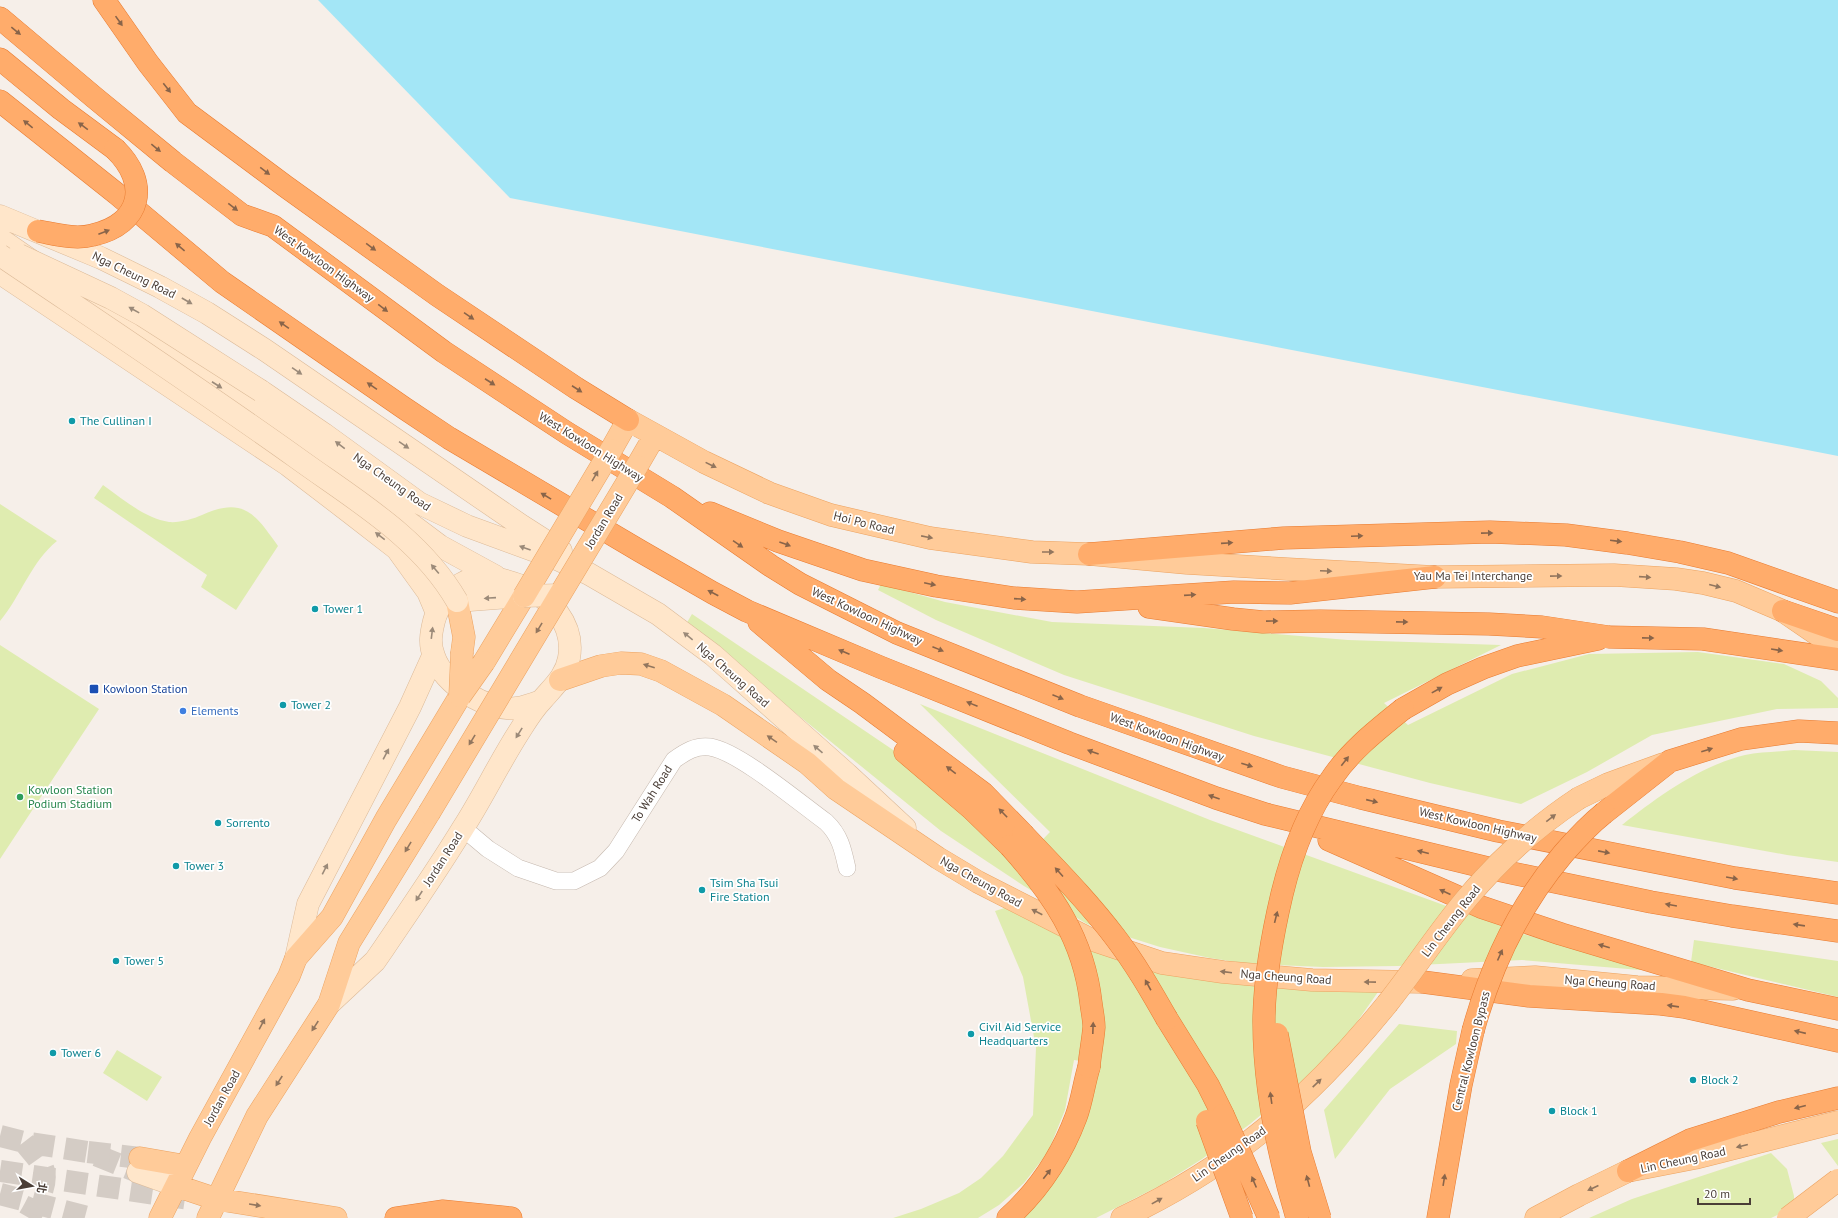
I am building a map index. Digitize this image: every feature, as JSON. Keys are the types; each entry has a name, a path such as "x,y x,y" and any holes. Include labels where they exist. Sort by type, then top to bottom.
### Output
{"highway":[{"path":"104,0 152,69 187,113 285,186 437,295 576,388 628,420"},
{"name":"West Kowloon Highway","path":"0,18 33,44 125,123 242,214 273,226 444,352 567,433 672,497 734,542 800,584 897,633 1080,706 1209,753 1303,783 1498,831 1735,878 1838,893"},
{"path":"5,63 67,114 115,149 129,165 134,175 137,187 133,208 117,226 105,232 91,236 76,237 38,231"},
{"path":"0,101 91,175 117,194 222,282 449,438 640,551 713,593 748,611 880,667 1069,743 1216,798 1265,814 1488,868 1732,916 1838,931"},
{"path":"672,497 778,541 823,557 873,572 936,586 1014,598 1077,602 1234,592 1290,593 1434,577"},
{"path":"1089,554 1284,538 1490,532 1566,535 1650,546 1721,561 1838,602"},
{"path":"1109,601 1263,622 1320,621 1542,626 1609,637 1704,639 1838,659"},
{"path":"748,611 790,649 828,680 858,712 972,809 1017,840 1089,905 1115,937 1145,980 1167,1020 1208,1085 1269,1218"},
{"path":"1783,611 1838,630"},
{"path":"1297,1218 1277,1135 1266,1055 1264,1016 1274,929 1289,866 1316,802 1332,777 1352,752 1403,708 1447,684 1483,668 1517,656 1609,637"},
{"name":"Lin Cheung Road","path":"1670,761 1741,739 1800,731 1838,733"},
{"name":"Central Kowloon Bypass","path":"1438,1218 1458,1099 1474,1031 1492,972 1508,935 1522,909 1553,866 1578,836 1604,813 1670,761"},
{"path":"1265,814 1481,907 1561,934 1748,990"},
{"path":"1008,1218 1023,1205 1054,1164 1076,1116 1089,1067 1094,1027 1089,987 1079,949 1062,914 1039,879 1017,840"},
{"path":"1271,956 1272,992 1281,1055 1300,1152 1320,1218"},
{"path":"1423,982 1529,996 1661,1004 1684,1007 1838,1041"},
{"name":"Nga Cheung Road","path":"1748,990 1838,1009"},
{"path":"1167,1020 1207,1121 1242,1218"},
{"path":"1628,1171 1690,1140 1779,1112 1838,1098"},
{"path":"396,1218 442,1211 510,1218"}],"main road":[{"name":"Nga Cheung Road","path":"0,216 136,274 207,313 265,350 578,563"},
{"name":"Nga Cheung Road","path":"0,239 97,306 288,432 440,546 495,576"},
{"name":"Nga Cheung Road","path":"0,247 111,298 142,315 261,391 324,434 419,503 467,526 557,559 589,574 658,614 713,656 847,774 938,858 978,882 1090,939 1162,963 1263,977 1358,982 1423,982 1536,977 1637,987 1748,990"},
{"path":"20,285 22,254"},
{"path":"0,255 262,433 379,516 423,555 445,581 457,601 464,637 460,696"},
{"path":"0,273 288,466 352,514 397,549 424,586 436,611"},
{"name":"Jordan Road","path":"160,1218 296,958 332,917 386,819 460,696 496,645 628,420"},
{"name":"Hoi Po Road","path":"628,420 704,462 769,493 831,515 888,529 1009,550 1089,554"},
{"name":"Jordan Road","path":"329,1004 349,943 429,813 655,435"},
{"name":"Yau Ma Tei Interchange","path":"1089,554 1233,566 1434,577 1614,575 1676,579 1703,583 1736,591 1783,611 1821,637 1838,652"},
{"name":"Jordan Road","path":"212,1208 257,1116 329,1004 375,961 463,828 519,731 541,701 560,680 569,659 570,646 568,631 556,610 539,595 527,588 495,576 473,579 461,584 445,598 436,611 431,633 433,656 444,675 454,684 481,701 496,706 511,708 529,706 541,701"},
{"path":"457,601 559,595"},
{"name":"Jordan Road","path":"296,958 308,904 410,707 433,656"},
{"path":"560,680 601,666 621,663 640,664 661,671 723,705 807,763 836,789 938,858"},
{"name":"Lin Cheung Road","path":"1122,1218 1152,1203 1206,1172 1272,1124 1328,1072 1387,1004 1452,917 1488,875 1528,836 1579,798 1608,784 1670,761"},
{"name":"Lin Cheung Road","path":"1536,1218 1628,1171 1701,1157 1838,1122"},
{"path":"186,1166 139,1165 212,1208 336,1218"},
{"path":"1788,1218 1838,1180"}],"street":[{"name":"To Wah Road","path":"463,828 488,849 518,868 564,883 574,881 600,868 616,851 674,760 688,750 710,747 742,761 826,822 834,830 841,841 848,868"}],"green space":[{"path":"103,485 142,512 160,520 169,522 190,519 228,507 247,511 255,517 278,546 236,610 201,587 207,575 94,498"},
{"path":"0,504 57,541 40,559 0,621"},
{"path":"881,584 945,602 1052,622 1204,628 1348,640 1501,645 1384,703 1408,725 1512,674 1589,654 1698,652 1784,664 1821,681 1838,698 1838,708 1777,709 1652,735 1587,772 1521,804 1430,783 1254,736 1064,675 936,620 878,590"},
{"path":"692,614 902,756 1018,865 1050,832 920,704 1210,820 1526,935 1641,965 1640,970 1522,960 1398,966 1323,967 1250,964 1210,958 1160,947 1087,924 1024,886 941,831 793,711 682,631"},
{"name":"Kowloon Station Podium Stadium","path":"0,645 99,709 0,859"},
{"path":"1794,750 1838,752 1838,862 1787,855 1622,825 1664,793 1696,775 1728,760 1757,753"},
{"path":"1017,904 1091,950 1378,992 1345,1039 1302,1081 1250,1124 1202,1159 1161,1185 1096,1218 1023,1218 1062,1171 1087,1115 1100,1064 1074,1060 1065,1110 1048,1152 1024,1183 999,1205 978,1218 893,1218 921,1209 959,1193 981,1178 1003,1156 1033,1115 1036,1048 1023,977 995,911"},
{"path":"1694,940 1838,961 1838,997 1691,962"},
{"path":"1399,1024 1457,1031 1456,1044 1390,1089 1335,1159 1324,1110"},
{"path":"117,1050 162,1077 147,1101 103,1073"},
{"path":"1838,1139 1838,1166 1821,1143"},
{"path":"1771,1153 1787,1169 1794,1196 1794,1207 1771,1218 1589,1218 1632,1199"}],"water":[{"path":"318,0 1838,0 1838,456 510,198"}],"tunnel":[{"path":"0,1136 24,1142 88,1152 138,1172"},
{"path":"24,1142 41,1163 45,1177 41,1195 29,1218"},
{"path":"88,1152 140,1158"},
{"path":"0,1171 189,1199"},
{"path":"0,1194 91,1218"}],"place":[{"name":"The Cullinan I","path":"72,421"},
{"name":"Tower 1","path":"315,609"},
{"name":"Kowloon Station","path":"94,689"},
{"name":"Tower 2","path":"283,705"},
{"name":"Elements","path":"183,711"},
{"name":"Kowloon Station Podium Stadium","path":"20,797"},
{"name":"Sorrento","path":"218,823"},
{"name":"Tower 3","path":"176,866"},
{"name":"Tsim Sha Tsui Fire Station","path":"702,890"},
{"name":"Tower 5","path":"116,961"},
{"name":"Civil Aid Service Headquarters","path":"971,1034"},
{"name":"Tower 6","path":"53,1053"},
{"name":"Block 2","path":"1693,1080"},
{"name":"Block 1","path":"1552,1111"}]}
